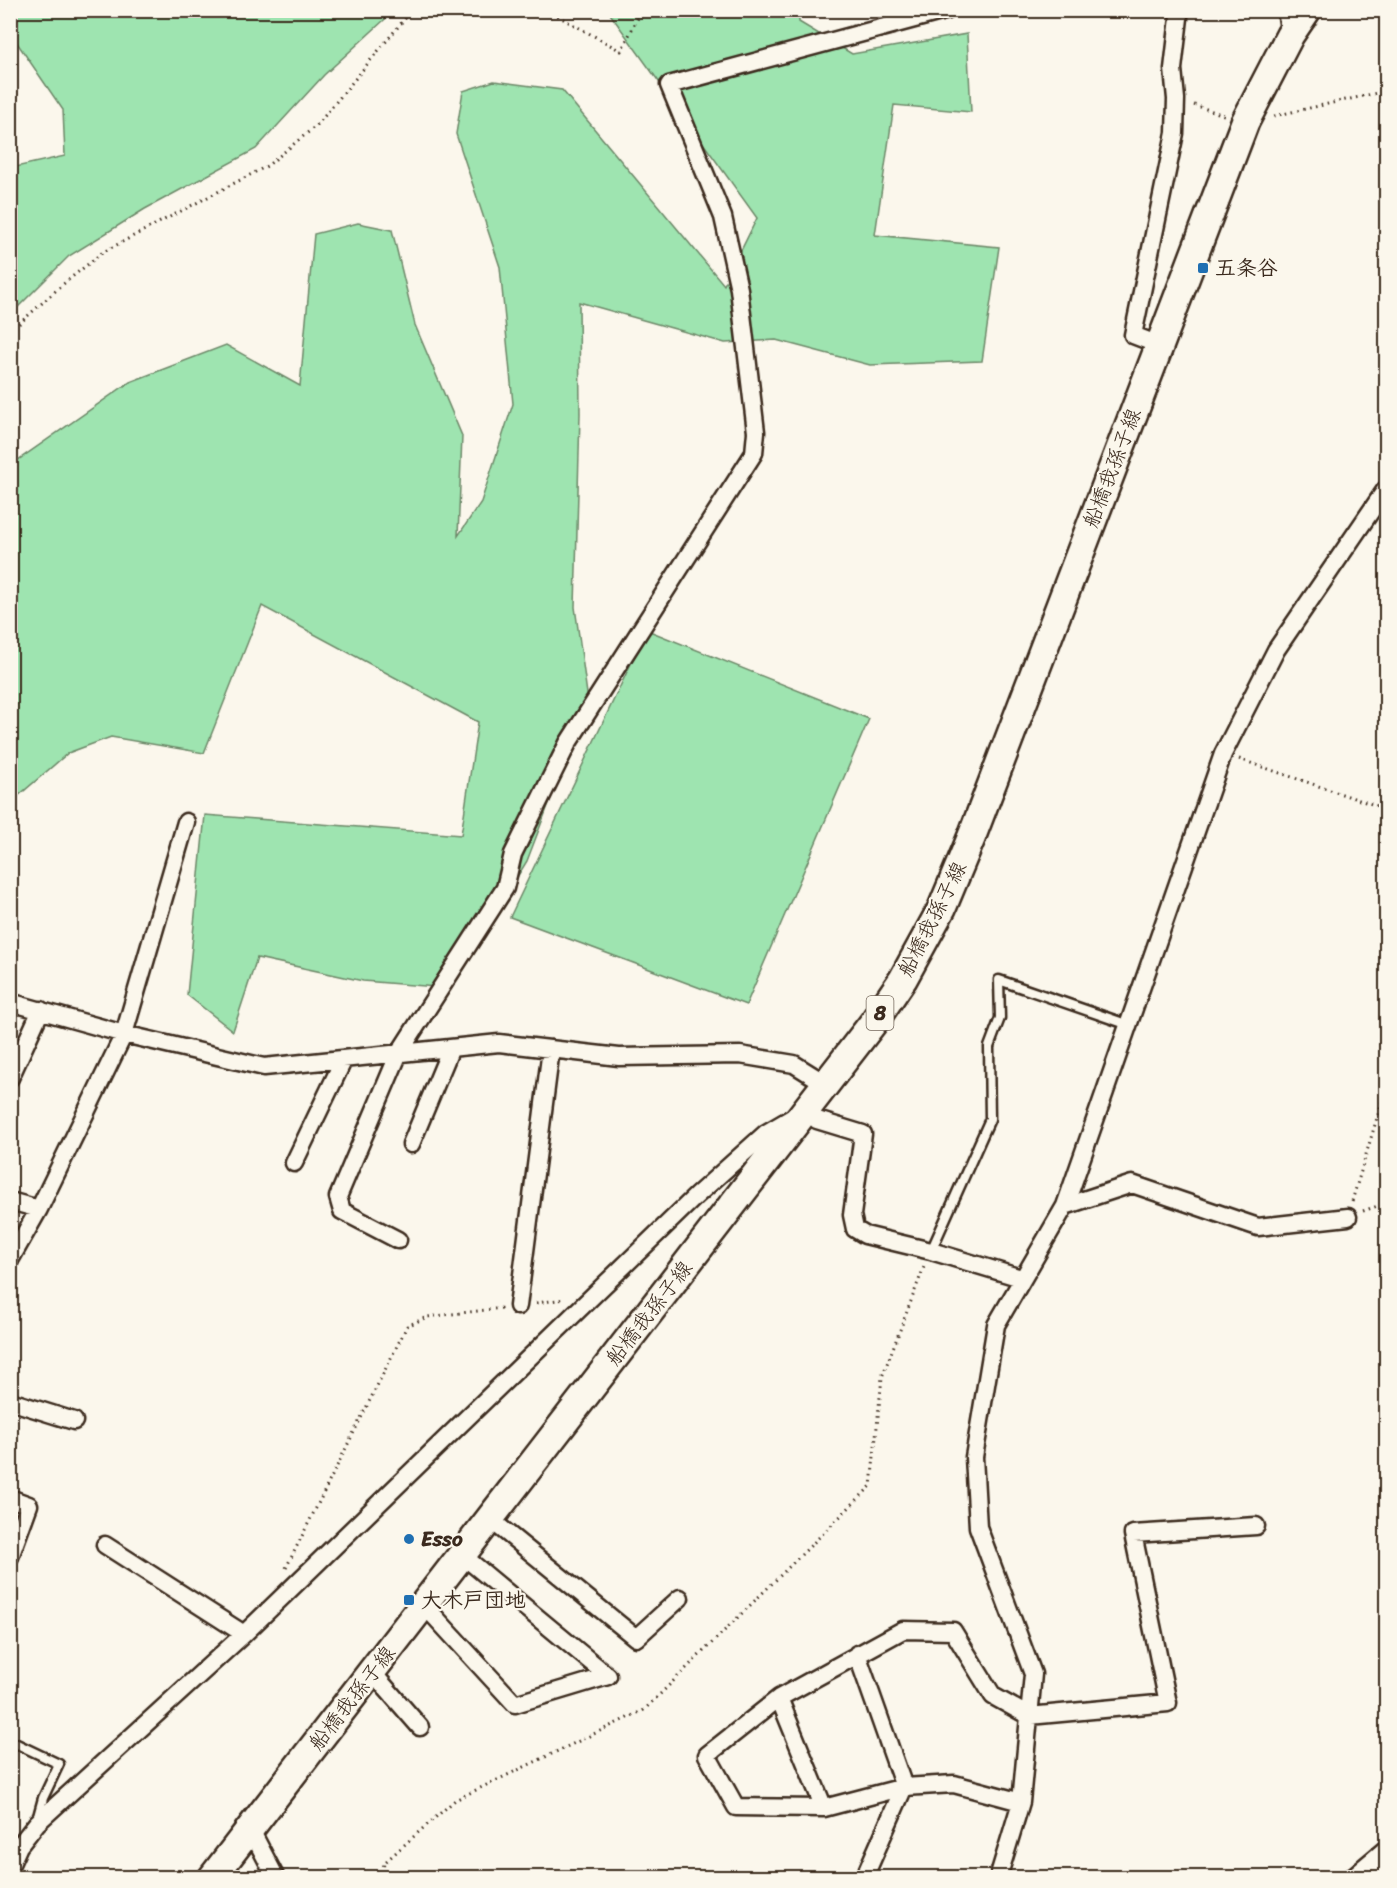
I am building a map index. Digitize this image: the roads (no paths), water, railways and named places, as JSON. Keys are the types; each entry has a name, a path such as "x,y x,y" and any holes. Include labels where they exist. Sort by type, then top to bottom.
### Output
{"main road":[{"name":"船橋我孫子線","path":"212,1878 807,1109 903,979 942,908 1005,751 1245,123 1288,23 1307,10"}],"street":[{"path":"398,1240 342,1211 338,1197 399,1053 505,888 513,854 568,743 754,453 756,432 739,289 723,217 669,85 948,10"},
{"path":"1159,345 1133,335 1175,133 1176,99 1173,69 1179,18 1177,10"},
{"path":"998,1878 1021,1802 1034,1674 978,1527 974,1457 996,1325 1021,1278 1065,1206 1223,754 1276,650 1386,489"},
{"path":"10,1260 39,1209 124,1034 186,822"},
{"path":"10,1002 124,1034 264,1067 499,1043 619,1058 740,1055 794,1064 826,1084"},
{"path":"10,1078 41,1010"},
{"path":"411,1143 451,1048"},
{"path":"518,1306 551,1049"},
{"path":"294,1162 344,1059"},
{"path":"10,1866 15,1844 244,1634 696,1196 766,1133 807,1109 817,1120 862,1134 852,1215 855,1229 865,1235 931,1251 1021,1278"},
{"path":"1065,1206 1132,1184 1258,1227 1347,1217"},
{"path":"10,1201 39,1209"},
{"path":"10,1401 74,1421"},
{"path":"10,1498 29,1505 10,1557"},
{"path":"490,1519 636,1638 680,1598"},
{"path":"1021,1802 954,1784 904,1787 824,1808 736,1807 707,1755 779,1698 903,1630 953,1631 993,1696 1029,1716 1168,1703 1133,1534 1256,1526"},
{"path":"105,1545 244,1634"},
{"path":"424,1605 515,1704 608,1676 462,1555"},
{"path":"857,1654 904,1787 864,1878"},
{"path":"372,1672 420,1727"},
{"path":"779,1698 824,1808"},
{"path":"251,1830 276,1878"},
{"path":"1355,1878 1386,1852"}],"lane":[{"path":"931,1251 990,1119 990,1047 1000,1018 999,980 1128,1025"},
{"path":"15,1743 59,1764 43,1797 37,1823"}],"place":[{"name":"五条谷","path":"1203,268"},
{"name":"Esso","path":"409,1539"},
{"name":"大木戸団地","path":"409,1600"}]}
